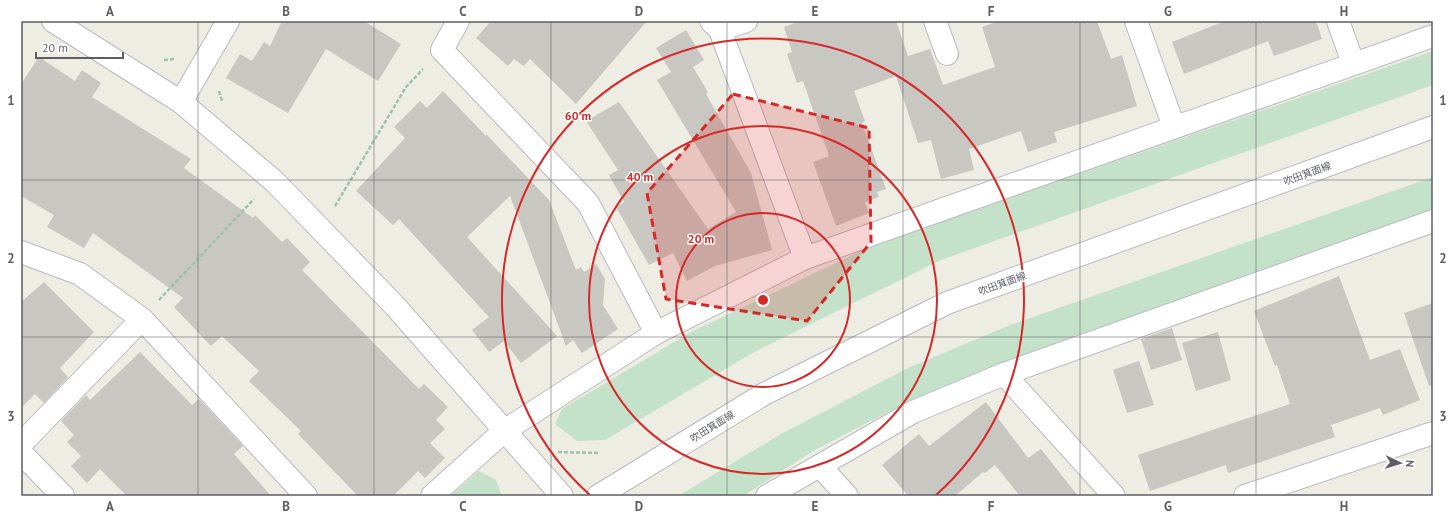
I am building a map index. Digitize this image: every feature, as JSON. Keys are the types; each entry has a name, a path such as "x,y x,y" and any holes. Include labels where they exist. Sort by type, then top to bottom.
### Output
{"street":[{"path":"53,21 180,102 275,182 395,306 562,496"},
{"path":"180,102 228,21"},
{"path":"458,21 442,50 588,203 656,332"},
{"path":"746,21 716,26 805,258"},
{"path":"935,21 947,54"},
{"path":"1136,21 1174,127"},
{"path":"1338,21 1353,63"},
{"path":"432,496 504,431 656,332 805,258 1353,63 1433,36"},
{"name":"吹田箕面線","path":"598,496 764,394 947,303 1433,127"},
{"path":"767,496 913,412 1004,374 1433,221"},
{"path":"21,252 80,274 142,319 306,496"},
{"path":"21,444 142,319"},
{"path":"1004,374 1114,496"},
{"path":"1245,496 1433,433"},
{"path":"21,453 63,496"},
{"path":"820,466 847,496"}],"path":[{"path":"332,211 406,86 442,50"},
{"path":"157,60 178,59"},
{"path":"142,319 258,194"}],"highlighted area":[{"path":"733,94 869,128 871,242 807,321 666,299 647,193"}],"green space":[{"path":"1433,51 1433,85 941,260 754,352 605,440 577,441 555,424 562,409 691,332 865,249"},
{"path":"1433,177 1433,210 998,364 909,401 813,451 743,496 678,496 781,434 910,367 1010,325"},
{"path":"479,471 496,480 502,496 451,496"}],"building":[{"path":"282,21 364,21 401,44 378,81 326,49 288,113 226,78 240,54 252,61 264,42 270,46"},
{"path":"491,21 647,21 576,104 530,59 524,66 514,59 508,66 476,38"},
{"path":"800,21 896,21 908,56 930,49 943,85 995,67 982,27 999,21 1097,21 1111,59 1122,55 1137,106 1054,132 1057,142 1028,152 1021,131 969,149 974,170 941,179 931,140 918,143 896,76 854,91 865,121 862,123 886,189 877,192 879,197 865,202 869,213 836,226 813,162 829,156 803,81 797,83 787,54 792,52 784,27"},
{"path":"1225,21 1316,21 1322,39 1274,56 1268,41 1184,74 1172,42"},
{"path":"686,30 704,60 693,67 708,92 706,94 751,173 772,250 715,266 687,281 673,253 649,265 616,207 624,202 609,175 618,170 586,121 619,102 708,229 736,212 657,80 671,72 656,48"},
{"path":"39,57 75,81 82,70 101,83 92,97 191,159 184,168 253,218 255,215 282,242 287,238 310,262 302,270 419,389 424,384 448,407 436,420 445,429 430,443 445,458 425,478 418,471 393,496 358,496 298,434 301,431 249,381 259,371 222,336 211,346 174,307 183,298 93,233 84,248 47,227 54,215 21,196 21,84"},
{"path":"443,91 549,200 576,270 581,267 584,272 596,264 605,279 603,305 618,329 582,353 573,340 566,346 510,196 467,237 557,336 521,363 504,341 489,352 472,330 489,317 399,219 393,225 356,191 405,138 394,127 420,101 427,108"},
{"path":"1339,276 1370,360 1400,349 1420,400 1383,415 1380,408 1331,425 1335,437 1228,473 1226,465 1150,491 1138,455 1290,404 1277,365 1275,366 1254,311"},
{"path":"44,282 94,332 60,368 68,377 44,403 35,394 21,408 21,302"},
{"path":"1433,303 1433,385 1429,386 1404,313"},
{"path":"1172,328 1182,360 1151,370 1141,339"},
{"path":"1218,332 1231,380 1196,391 1182,343"},
{"path":"140,352 192,405 199,399 243,446 234,454 271,496 127,496 100,469 87,483 71,466 81,456 67,442 74,435 61,421 86,395 90,400"},
{"path":"1139,361 1154,405 1127,413 1113,370"},
{"path":"986,402 1028,458 1041,449 1078,496 1020,496 995,465 985,473 983,472 955,496 908,496 882,465 919,434 929,446"}]}
